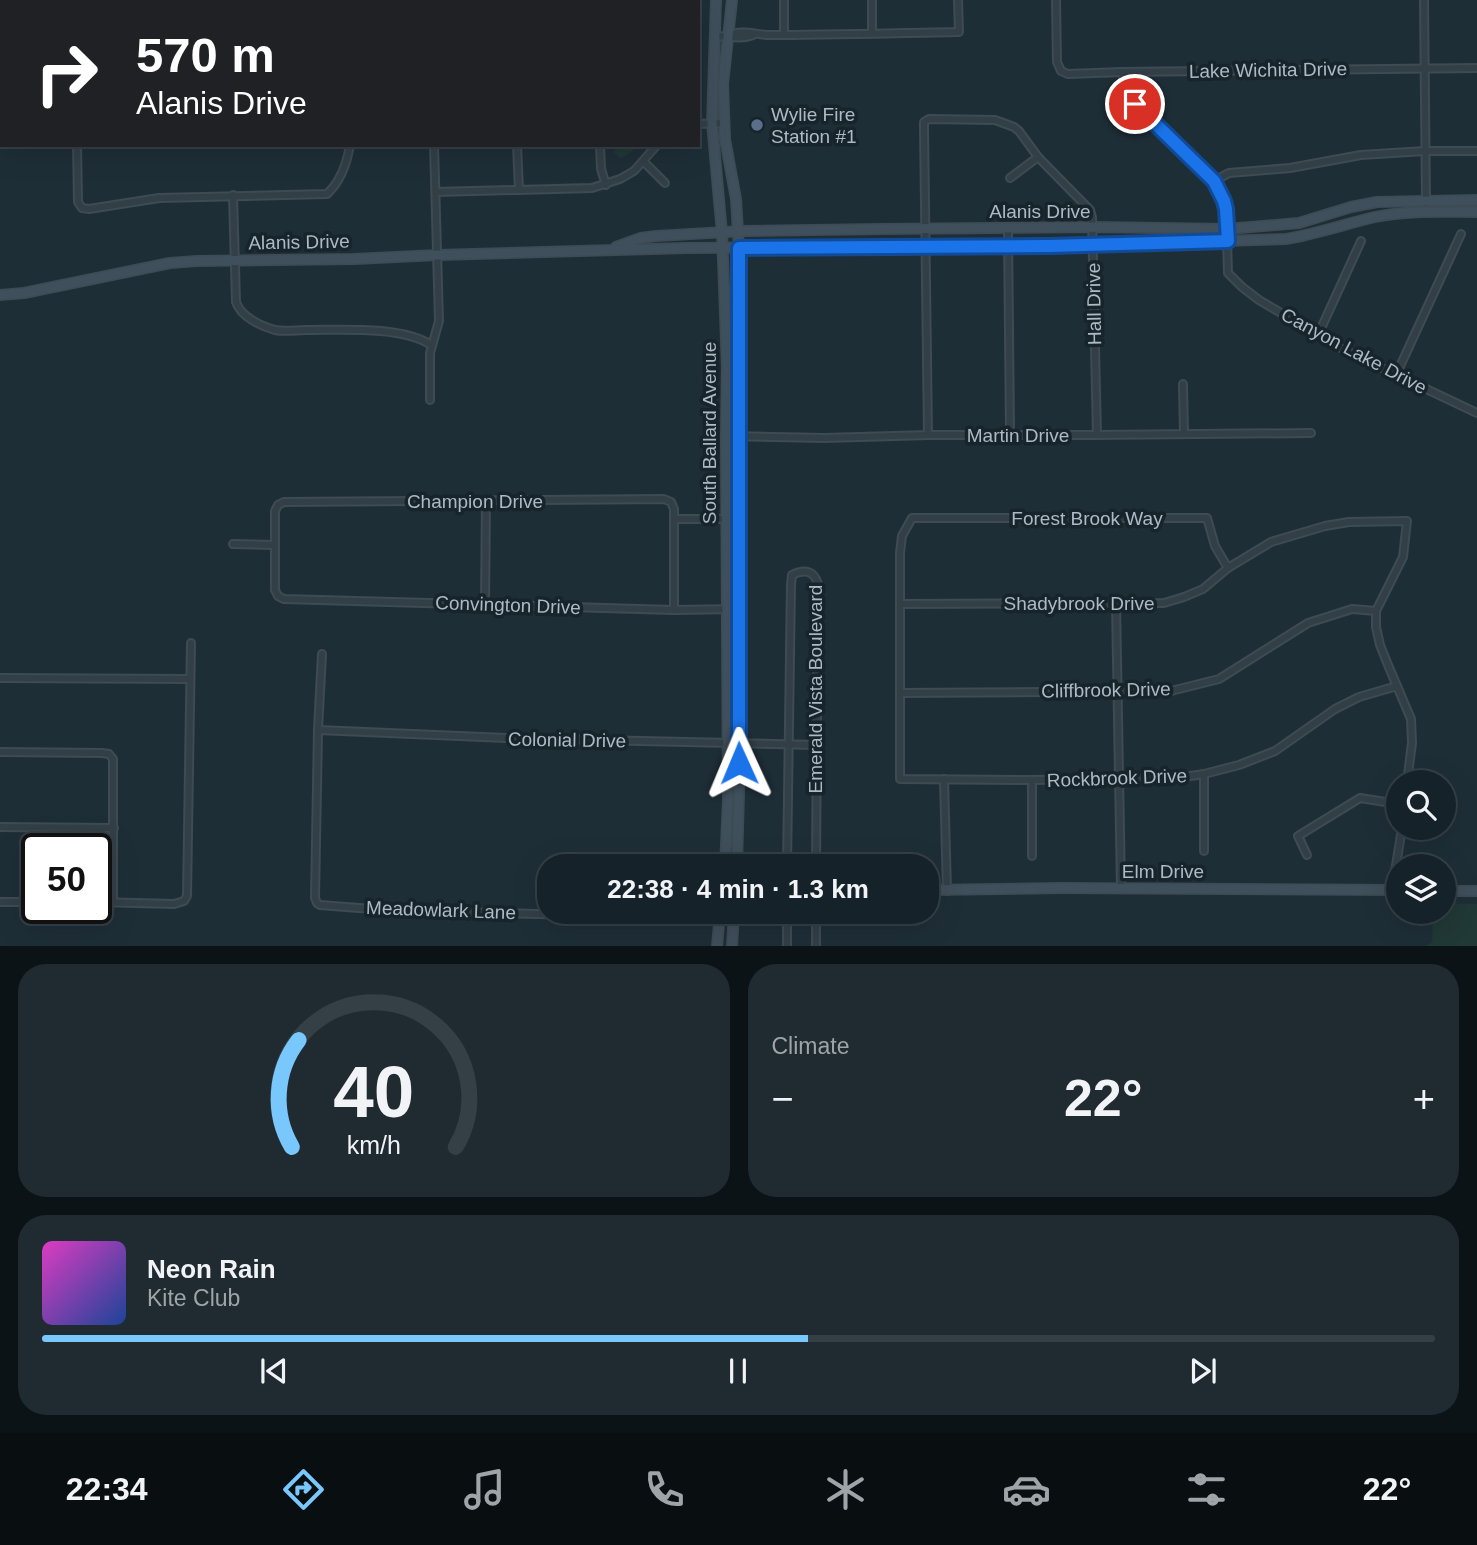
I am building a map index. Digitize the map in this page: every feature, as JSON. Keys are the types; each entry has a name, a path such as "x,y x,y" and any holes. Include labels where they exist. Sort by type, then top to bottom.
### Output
{"main road":[{"name":"South Ballard Avenue","path":"716,0 712,123 723,248 727,367 727,801 725,854"},
{"name":"South Ballard Avenue","path":"732,0 723,84 725,139 739,232 737,854"},
{"name":"Alanis Drive","path":"603,250 656,236 739,232 1227,229 1299,223 1377,202 1477,200"},
{"name":"Alanis Drive","path":"0,295 57,287 170,263 197,261 603,250 1286,240 1376,217 1426,212 1477,212"},
{"name":"Elm Drive","path":"939,891 1121,888 1386,890"},
{"path":"1456,891 1477,891"},
{"path":"717,946 719,924"},
{"path":"732,946 733,924"}],"street":[{"path":"783,0 785,35"},
{"path":"872,0 872,33"},
{"path":"714,36 729,36 734,39 755,35 959,32 958,0"},
{"name":"Lake Wichita Drive","path":"1056,0 1057,62 1061,71 1068,74 1477,68"},
{"path":"1424,0 1426,212"},
{"name":"Canyon Lake Drive","path":"1122,72 1126,89 1135,104 1214,181 1224,201 1228,273 1242,288 1344,350 1476,410"},
{"name":"Hall Drive","path":"925,229 924,122 929,120 995,120 1020,131 1038,157 1090,210 1093,217 1097,435"},
{"path":"700,124 725,123"},
{"path":"77,147 78,202 82,208 91,209 159,198 323,194 330,192 341,175 350,147"},
{"path":"430,400 430,353 439,321 434,147"},
{"path":"517,147 519,190"},
{"path":"600,147 601,169 606,185"},
{"path":"436,192 592,188 627,175 644,162 655,147"},
{"path":"1214,181 1229,173 1290,168 1361,155 1477,151"},
{"path":"1010,178 1038,157"},
{"path":"644,162 664,183"},
{"path":"233,195 237,307 255,323 277,330 384,332 420,338 431,345"},
{"path":"925,229 928,435"},
{"path":"1008,229 1010,435"},
{"path":"1396,375 1461,234"},
{"path":"1318,335 1362,241"},
{"path":"1183,384 1184,434"},
{"name":"Martin Drive","path":"726,436 824,438 1311,433"},
{"name":"Champion Drive","path":"274,545 275,511 278,505 285,502 664,499 671,502 674,519"},
{"path":"485,605 486,500"},
{"name":"Forest Brook Way","path":"900,604 902,536 912,519 1207,518 1215,546 1228,568"},
{"path":"674,610 674,519 726,519"},
{"name":"Shadybrook Drive","path":"900,604 1164,603 1203,589 1228,568 1271,542 1349,522 1407,521 1403,557 1376,611"},
{"path":"233,544 274,545"},
{"name":"Convington Drive","path":"274,545 275,590 278,596 288,600 674,610 739,609"},
{"name":"Emerald Vista Boulevard","path":"787,854 791,584 792,575 800,571 808,571 816,577 818,584 816,854"},
{"path":"1116,603 1121,888"},
{"path":"900,604 900,693"},
{"name":"Cliffbrook Drive","path":"900,693 1171,691 1219,678 1308,623 1352,609 1376,611"},
{"path":"1376,611 1380,645 1411,719 1409,770"},
{"path":"0,752 102,753 111,756 114,765 113,902 174,904 184,901 188,891 191,643"},
{"path":"318,730 322,654"},
{"path":"0,678 190,679"},
{"name":"Rockbrook Drive","path":"900,693 901,779 1120,779 1177,778 1239,765 1275,751 1335,709 1359,697 1397,686"},
{"name":"Colonial Drive","path":"318,730 506,738 817,745"},
{"name":"Meadowlark Lane","path":"318,730 317,903 385,909 537,912"},
{"path":"1204,774 1204,852"},
{"path":"944,779 947,891"},
{"path":"1032,780 1032,856"},
{"path":"1307,855 1298,836 1360,798 1386,801"},
{"path":"0,827 114,828"},
{"path":"0,902 21,902"},
{"path":"787,924 787,946"},
{"path":"816,924 816,946"}],"green space":[{"path":"618,147 637,147 621,159 614,152"},
{"path":"1456,903 1477,904 1477,946 1426,946 1432,942 1433,924 1456,924"}],"place":[{"name":"Wylie Fire Station #1","path":"757,125"}],"route":[{"path":"739,763 739,248 1049,246 1228,241 1226,209 1214,181 1135,104"}]}
